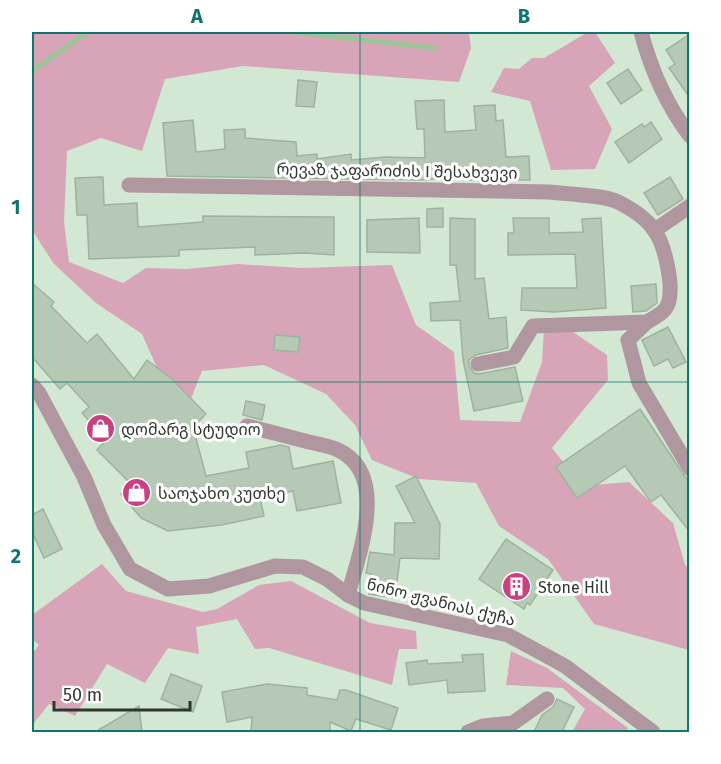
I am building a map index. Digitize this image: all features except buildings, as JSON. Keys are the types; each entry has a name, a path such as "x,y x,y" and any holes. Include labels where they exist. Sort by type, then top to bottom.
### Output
{"street":[{"path":"641,32 655,78 677,120 690,136"},
{"name":"რევაზ ჯაფარიძის I შესახვევი","path":"129,185 549,192 615,201 634,212 655,230"},
{"path":"687,461 639,383 628,340 647,322 662,314 669,303 669,278 655,230 690,206"},
{"path":"478,364 514,357 533,326 647,322"},
{"name":"ნინო ჟვანიას ქუჩა","path":"34,391 84,477 104,525 130,569 168,589 209,586 275,566 303,567 327,579 348,595 364,603 508,634 564,666 653,732"},
{"path":"247,426 338,449 356,464 364,477 369,507 348,595"},
{"path":"468,732 483,726 513,723 548,699"}],"shaded area":[{"path":"32,32 469,32 471,48 459,82 243,66 165,79 142,151 101,138 67,151 64,222 69,262 123,283 146,268 187,269 238,264 301,268 392,265 416,325 454,352 460,420 520,422 542,362 544,329 570,330 607,355 608,380 552,448 582,486 629,482 673,523 685,565 689,568 689,650 594,624 548,559 499,526 476,483 419,479 372,460 355,425 326,394 264,365 202,371 185,414 167,390 142,334 96,303 54,264 32,230"},
{"path":"588,32 595,32 615,63 589,86 612,129 595,169 551,170 530,101 491,92 504,68 519,69 532,58 544,58"},
{"path":"102,564 126,591 203,612 217,609 259,585 291,581 370,623 416,631 417,649 399,649 392,685 269,648 255,649 237,619 196,627 199,654 168,648 145,683 107,664 75,716 49,704 34,723 32,722 32,654 39,645 32,639 32,615"},
{"path":"511,651 547,668 628,728 625,732 572,732 585,709 563,688 506,685"}],"waterway":[{"path":"32,71 88,32"},
{"path":"292,32 435,48"}],"place":[{"name":"დომარგ სტუდიო","path":"100,429"},
{"name":"საოჯახო კუთხე","path":"137,493"},
{"name":"Stone Hill","path":"517,587"}]}
